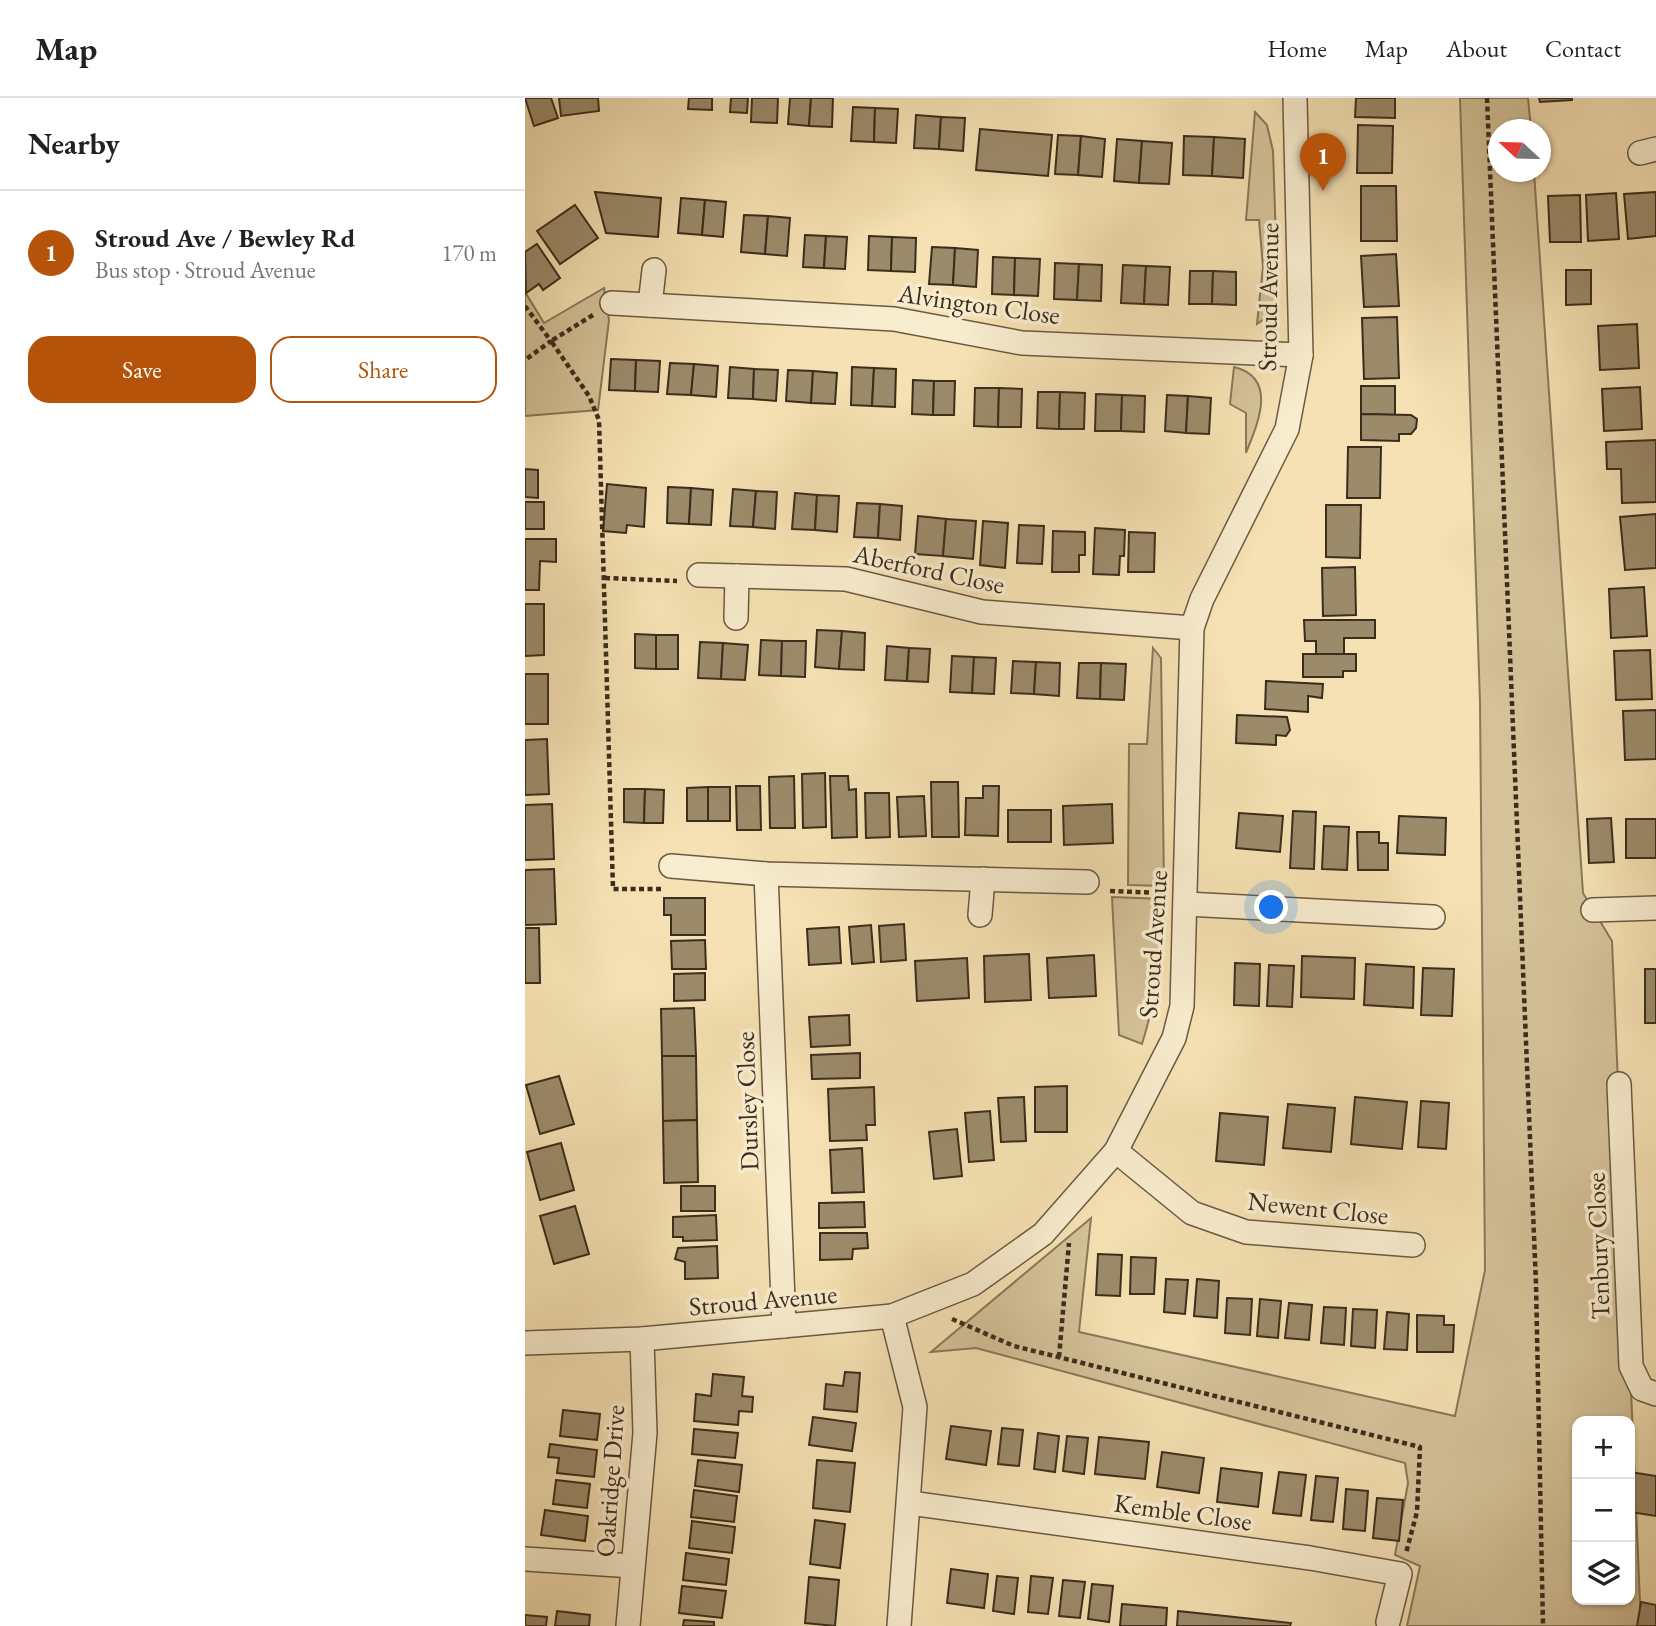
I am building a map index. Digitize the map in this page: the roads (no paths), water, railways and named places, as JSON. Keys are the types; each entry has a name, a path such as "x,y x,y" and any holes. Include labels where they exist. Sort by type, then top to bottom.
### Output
{"street":[{"name":"Stroud Avenue","path":"525,1343 642,1339 892,1316 972,1284 1043,1234 1116,1151 1174,1038 1182,1006 1192,628 1202,599 1287,429 1301,355 1295,98"},
{"path":"650,305 653,270"},
{"name":"Alvington Close","path":"612,303 894,319 1022,343 1301,355"},
{"name":"Aberford Close","path":"701,575 846,579 982,612 1192,628"},
{"path":"736,618 737,576"},
{"path":"671,866 766,874 1087,882"},
{"name":"Dursley Close","path":"766,874 784,1326"},
{"path":"980,915 983,878"},
{"path":"1186,899 1433,917"},
{"path":"1593,910 1656,908"},
{"name":"Tenbury Close","path":"1619,1084 1631,1366 1643,1389 1656,1394"},
{"name":"Newent Close","path":"1116,1151 1192,1213 1246,1233 1413,1245"},
{"path":"892,1316 915,1407 899,1626"},
{"name":"Oakridge Drive","path":"628,1626 645,1433 642,1339"},
{"name":"Kemble Close","path":"910,1503 1310,1558 1400,1574 1388,1622"},
{"path":"525,1559 633,1566"}],"place":[{"name":"Stroud Ave / Bewley Rd","path":"1323,191"}]}
